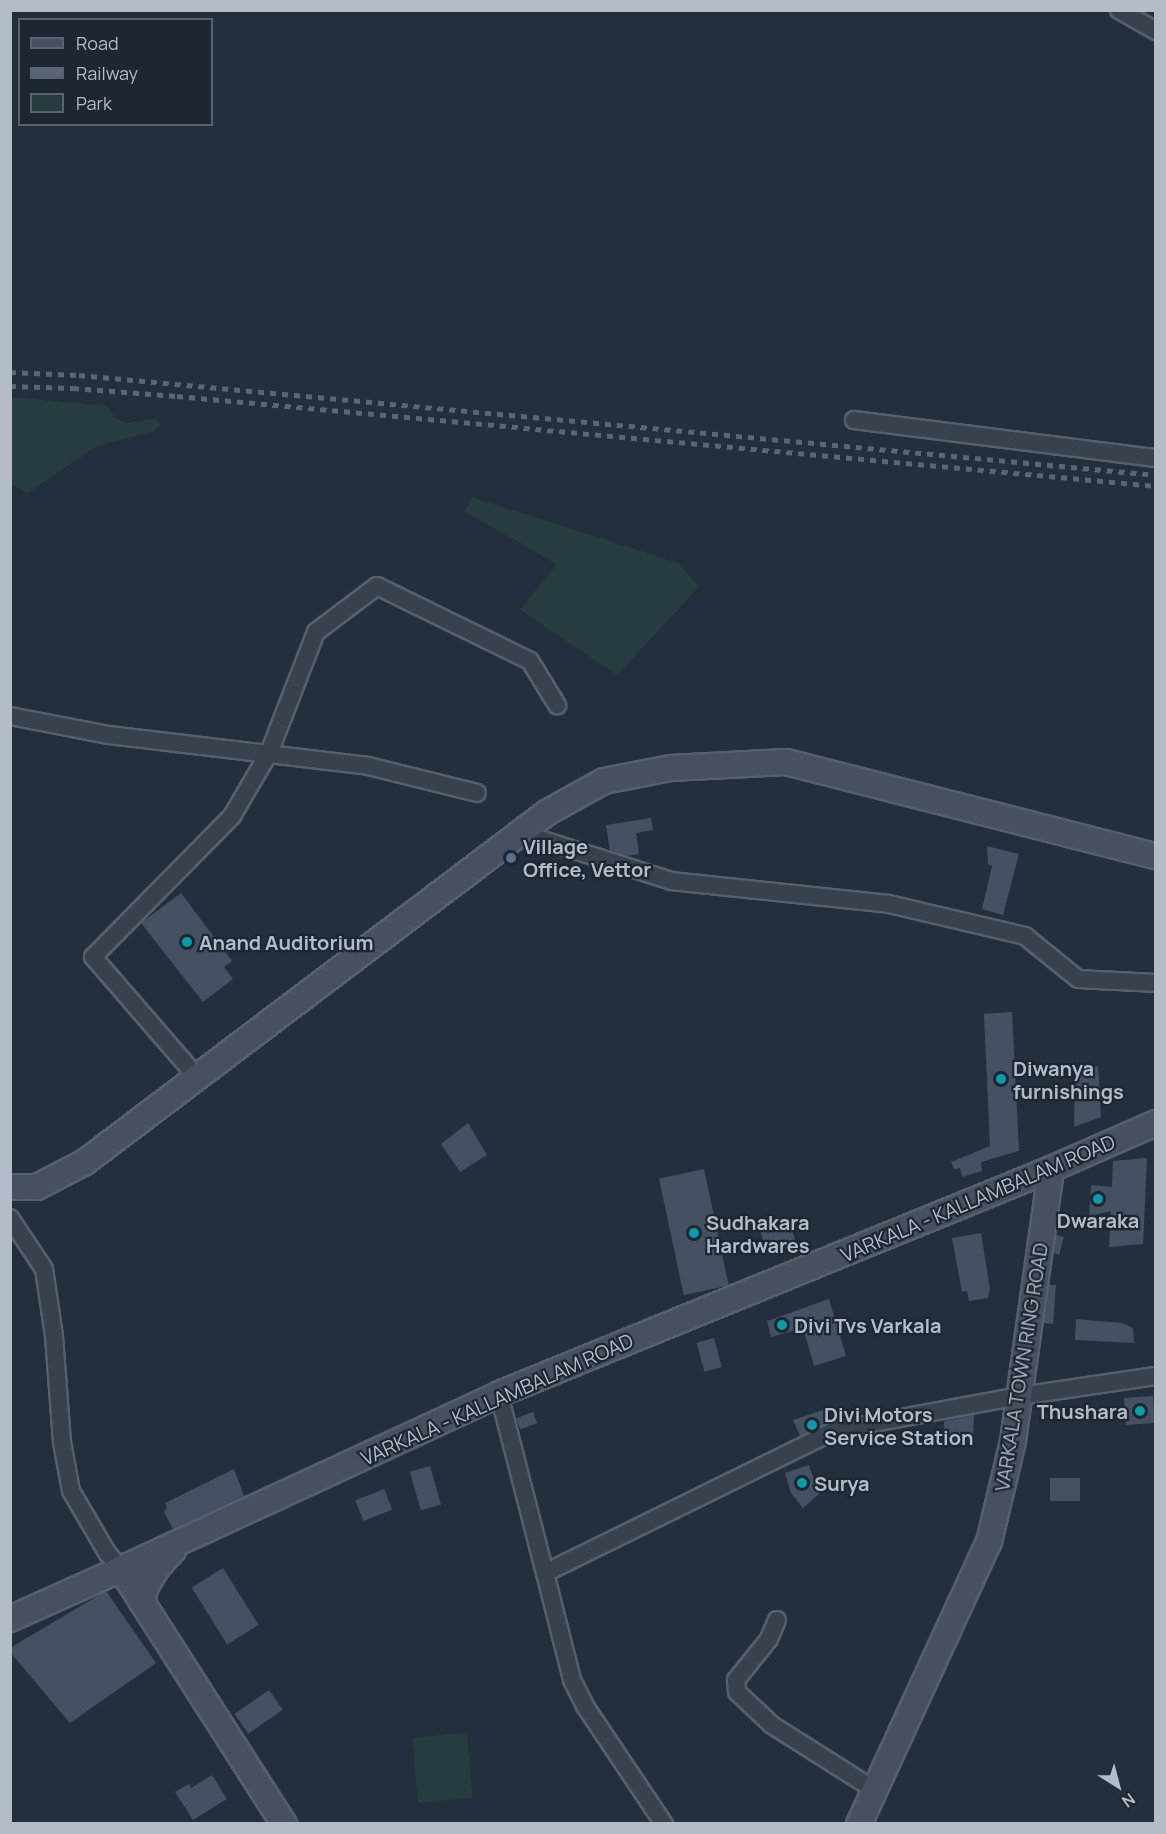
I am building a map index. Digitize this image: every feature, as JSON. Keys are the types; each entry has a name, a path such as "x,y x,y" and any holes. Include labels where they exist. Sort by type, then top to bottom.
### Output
{"main road":[{"path":"10,1187 37,1186 85,1162 548,812 604,781 671,768 786,762 1155,856"},
{"name":"VARKALA - KALLAMBALAM ROAD","path":"10,1619 499,1394 1051,1169 1155,1124"},
{"name":"VARKALA TOWN RING ROAD","path":"859,1824 989,1542 1013,1441 1051,1169"},
{"path":"142,1602 146,1586 157,1568 182,1541"},
{"path":"121,1569 284,1824"}],"street":[{"path":"1119,10 1155,31"},
{"path":"854,420 1155,458"},
{"path":"197,1077 93,957 232,816 268,753 316,632 377,586 530,661 557,705"},
{"path":"10,716 109,735 368,765 477,793"},
{"path":"521,833 671,882 889,904 1025,936 1078,979 1155,983"},
{"path":"10,1218 44,1269 54,1336 62,1442 71,1491 108,1554 121,1569"},
{"path":"545,1574 836,1430 1020,1396 1155,1376"},
{"path":"499,1394 572,1680 585,1706 664,1824"},
{"path":"777,1620 761,1650 736,1680 737,1692 771,1725 875,1790"}],"green space":[{"path":"11,397 107,406 115,418 127,423 156,418 160,425 154,431 95,447 28,493 11,484"},
{"path":"472,497 678,563 699,587 617,675 520,610 557,564 465,512"},
{"path":"467,1733 473,1798 418,1803 412,1738"}],"building":[{"path":"651,818 653,830 636,833 639,854 627,856 610,851 606,825"},
{"path":"987,846 1019,854 1003,915 982,909 992,866 988,864"},
{"name":"Anand Auditorium","path":"181,893 232,961 224,967 233,979 203,1002 141,923"},
{"name":"Diwanya furnishings","path":"1012,1012 1019,1151 981,1162 982,1171 962,1177 960,1168 954,1169 951,1162 990,1146 984,1014"},
{"path":"1098,1066 1101,1117 1074,1127 1075,1075"},
{"path":"468,1123 487,1155 460,1172 441,1144"},
{"path":"1147,1158 1143,1244 1109,1247 1111,1211 1089,1216 1091,1185 1112,1187 1113,1161"},
{"name":"Sudhakara Hardwares","path":"704,1169 729,1285 684,1295 659,1179"},
{"path":"789,1217 796,1246 766,1254 759,1224"},
{"path":"981,1233 990,1289 988,1298 969,1301 967,1291 962,1292 952,1238"},
{"path":"1056,1235 1064,1237 1059,1254 1052,1252"},
{"path":"1049,1285 1056,1285 1053,1324 1044,1323"},
{"path":"829,1299 846,1356 814,1366 803,1328 771,1337 767,1321"},
{"path":"1076,1319 1122,1323 1133,1328 1134,1343 1075,1340"},
{"path":"714,1338 722,1367 704,1372 697,1343"},
{"name":"Thushara","path":"1153,1396 1155,1423 1126,1425 1124,1398"},
{"name":"Divi Motors Service Station","path":"823,1410 828,1422 800,1436 793,1420"},
{"path":"533,1412 537,1423 520,1429 516,1418"},
{"path":"974,1415 973,1440 944,1442 944,1421"},
{"name":"Surya","path":"809,1465 819,1494 803,1508 791,1493 785,1473"},
{"path":"430,1466 441,1504 421,1510 410,1472"},
{"path":"234,1469 244,1496 173,1529 164,1512 167,1507 165,1503"},
{"path":"1050,1478 1080,1478 1080,1501 1050,1501"},
{"path":"384,1489 392,1509 363,1521 355,1501"},
{"path":"223,1568 259,1625 227,1644 192,1588"},
{"path":"106,1591 156,1663 70,1723 10,1652 10,1648"},
{"path":"269,1690 283,1710 248,1734 235,1714"},
{"path":"212,1775 227,1799 193,1820 175,1792 189,1784 191,1788"}],"railway":[{"path":"10,372 79,375 1156,475"},
{"path":"10,386 177,396 1156,486"}],"place":[{"name":"Village Office, Vettor","path":"511,858"},
{"name":"Anand Auditorium","path":"187,942"},
{"name":"Diwanya furnishings","path":"1001,1079"},
{"name":"Dwaraka","path":"1098,1199"},
{"name":"Sudhakara Hardwares","path":"694,1233"},
{"name":"Divi Tvs Varkala","path":"782,1325"},
{"name":"Thushara","path":"1140,1411"},
{"name":"Divi Motors Service Station","path":"812,1425"},
{"name":"Surya","path":"802,1483"}]}
